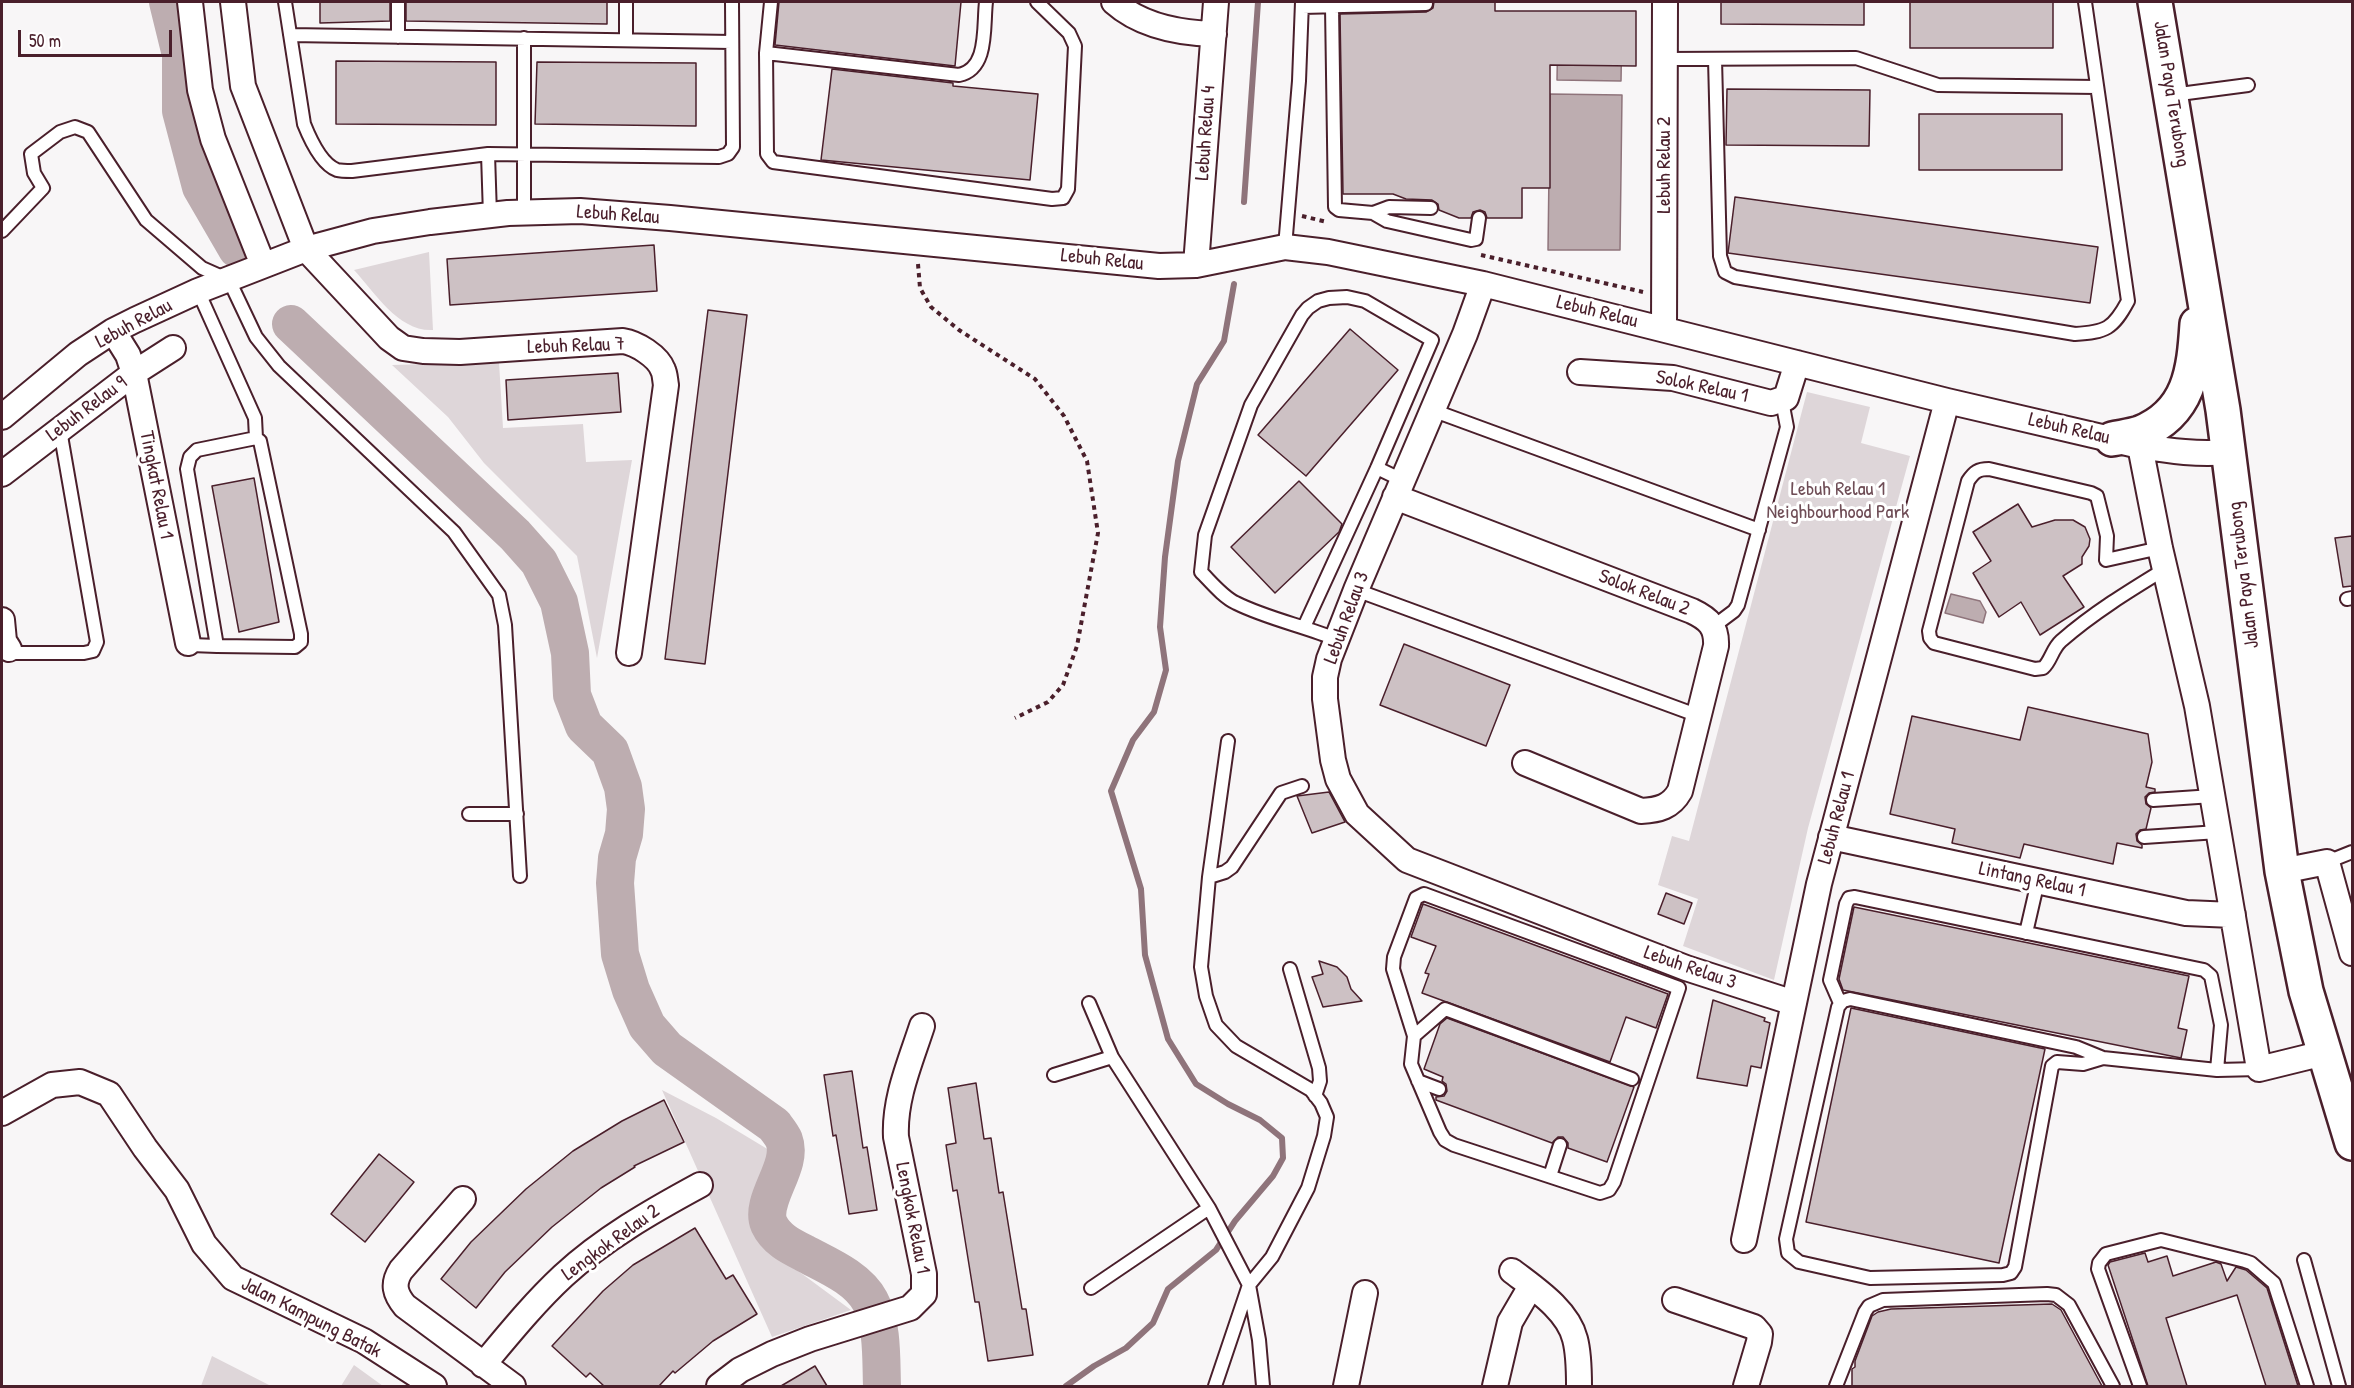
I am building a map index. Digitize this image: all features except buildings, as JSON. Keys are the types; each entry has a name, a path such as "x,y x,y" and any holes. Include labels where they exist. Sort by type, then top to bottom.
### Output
{"main road":[{"name":"Jalan Paya Terubong","path":"2156,2 2229,452 2282,871 2306,991 2352,1143"},
{"path":"2126,442 2165,417 2180,401 2188,388 2194,366 2200,272"}],"street":[{"path":"190,2 200,90 213,139 263,265"},
{"path":"233,2 243,86 306,249"},
{"path":"1114,2 1137,18 1156,25 1188,33 1214,34"},
{"name":"Lebuh Relau 4","path":"1196,264 1216,2"},
{"name":"Lebuh Relau 2","path":"1664,329 1665,2"},
{"name":"Lebuh Relau","path":"2,417 78,354 113,331 198,291 306,249 373,231 430,222 525,212 580,211 916,242 1119,264 1158,266 1196,264 1285,247 1328,252 1483,284 1947,401 2126,442 2175,452 2211,454 2229,452"},
{"name":"Lebuh Relau 7","path":"306,249 389,338 403,348 460,352 623,341 632,343 650,355 663,368 666,385 629,653"},
{"name":"Lebuh Relau 3","path":"1483,284 1465,334 1329,659 1325,678 1328,731 1338,779 1358,814 1407,860 1682,978 1794,1003"},
{"name":"Tingkat Relau 1","path":"113,331 128,355 134,373 188,643"},
{"name":"Lebuh Relau 9","path":"2,474 134,373 173,348"},
{"path":"1782,401 1789,394 1797,363"},
{"name":"Solok Relau 1","path":"1580,372 1659,376 1771,403 1782,401"},
{"name":"Lebuh Relau 1","path":"1744,1240 1832,837 1947,401"},
{"path":"2126,442 2163,559 2197,706 2259,1069 2324,1053"},
{"name":"Solok Relau 2","path":"1399,488 1704,616 1714,626 1716,646 1699,716 1680,790 1676,799 1668,806 1641,811 1525,763"},
{"path":"2,620 4,641 9,649"},
{"name":"Lintang Relau 1","path":"1832,837 2186,913 2233,915"},
{"path":"2282,871 2327,862 2352,953"},
{"name":"Lengkok Relau 1","path":"719,1386 741,1370 772,1354 861,1322 910,1308 924,1294 925,1284 896,1137 895,1121 897,1105 922,1026"},
{"name":"Jalan Kampung Batak","path":"2,1113 52,1085 80,1082 108,1094 177,1190 204,1244 233,1278 364,1341 434,1386"},
{"name":"Lengkok Relau 2","path":"483,1365 521,1319 564,1275 612,1238 700,1185"},
{"path":"463,1199 401,1270 395,1283 395,1290 405,1306 513,1386"},
{"path":"1512,1270 1565,1318 1578,1351 1580,1386"},
{"path":"1495,1386 1510,1322 1531,1286"},
{"path":"1346,1386 1365,1293"},
{"path":"1675,1299 1754,1327 1760,1334 1760,1342 1746,1386"}],"lane":[{"path":"285,2 304,124 308,136 326,162 338,170 352,171 488,154 719,157 728,154 733,147 732,2"},
{"path":"398,2 398,37"},
{"path":"626,2 626,40"},
{"path":"771,2 766,53 767,154 773,162 1052,200 1063,198 1068,189 1075,46 1069,33 1037,2"},
{"path":"766,53 959,75 974,68 980,55 986,2"},
{"path":"1715,59 1720,256 1725,272 1735,278 2075,334 2099,333 2118,320 2128,301 2085,2"},
{"path":"1285,247 1299,81 1302,4 1332,7 1426,4"},
{"path":"1332,7 1333,202 1335,207 1339,210 1374,213 1389,207 1431,208"},
{"path":"290,35 732,42"},
{"path":"524,38 525,212"},
{"path":"1666,59 1856,57 1938,85 2097,87"},
{"path":"2171,95 2248,85"},
{"path":"2,231 43,188 34,173 31,154 60,132 75,127 88,132 146,220 202,268 229,280 256,337 279,366 454,532 499,595 505,625 520,876"},
{"path":"488,154 490,215"},
{"path":"1374,213 1387,221 1471,240 1476,239 1479,218"},
{"path":"188,643 217,646 295,647 301,642 260,441 256,438 255,418 198,291"},
{"path":"1304,627 1369,486 1432,340 1365,301 1347,297 1318,301 1302,315 1251,405 1205,535 1201,572 1234,602 1338,640"},
{"path":"1714,626 1734,611 1738,605 1787,427 1782,401"},
{"path":"1432,410 1759,530"},
{"path":"9,649 16,653 84,653 93,651 97,642 60,430"},
{"path":"217,646 187,469 190,457 196,450 256,438"},
{"path":"1377,468 1399,488"},
{"path":"1980,470 1989,470 2091,493 2097,496 2100,502 2107,536 2106,560 2163,559 2059,642 2048,664 2043,668 2035,669 1935,644 1930,638 1929,631 1968,481 1973,473 1980,470"},
{"path":"1369,486 1399,488"},
{"path":"1356,590 1699,716"},
{"path":"1215,1386 1249,1285 1272,1257 1308,1188 1324,1136 1327,1117 1311,1090 1236,1046 1216,1025 1206,996 1201,967 1209,877 1228,741"},
{"path":"1209,877 1232,867 1281,793 1302,786"},
{"path":"2152,800 2213,796"},
{"path":"469,814 517,814"},
{"path":"2144,837 2218,832"},
{"path":"2327,862 2352,852"},
{"path":"2026,933 2038,881"},
{"path":"1424,894 1682,978 1614,1182 1609,1190 1600,1193 1454,1145 1445,1140 1411,1064 1414,1036 1393,969 1394,957 1419,895 1424,894"},
{"path":"2103,1058 2083,1064 2057,1062 2052,1066 2015,1267 2011,1273 1981,1276 1860,1277 1792,1259 1786,1246 1788,1227 1840,1003 1830,980 1846,904 1852,897 2208,972 2221,1025 2217,1070"},
{"path":"1290,969 1319,1068 1320,1081 1316,1096"},
{"path":"1840,1003 1850,999 2076,1047 2103,1058 2217,1070 2259,1069"},
{"path":"1089,1003 1112,1058 1209,1208 1249,1285 1259,1340 1263,1386"},
{"path":"1414,1036 1445,1010 1631,1082 1653,1066"},
{"path":"1054,1075 1112,1058"},
{"path":"1418,1081 1439,1089"},
{"path":"1550,1176 1560,1145"},
{"path":"1091,1288 1209,1208"},
{"path":"2140,1386 2098,1269 2099,1263 2106,1254 2161,1240 2245,1261 2271,1278 2307,1386"},
{"path":"2304,1260 2339,1386"},
{"path":"1836,1386 1864,1312 1875,1302 1883,1299 2047,1294 2056,1295 2069,1305 2113,1386"}],"path":[{"path":"916,242 920,288 931,307 958,330 1035,379 1064,416 1087,461 1098,533 1077,646 1063,685 1048,702 1015,718"}],"green space":[{"path":"429,252 433,330 409,325 399,318 379,300 354,270"},
{"path":"499,362 503,428 583,424 586,462 632,460 597,658 577,556 484,463 448,417 392,365"},
{"name":"Lebuh Relau 1 Neighbourhood Park","path":"1807,392 1870,407 1861,443 1910,456 1808,828 1774,980 1683,946 1698,899 1658,885 1672,836 1689,841"},
{"path":"662,1090 716,1118 769,1150 754,1212 754,1230 763,1245 851,1310 772,1337"},
{"path":"212,1356 271,1386 201,1386"},
{"path":"354,1365 383,1386 341,1386"}],"shaded area":[{"path":"1558,23 1622,24 1621,81 1557,80"},
{"path":"1550,94 1622,95 1620,250 1548,250"},
{"path":"1951,594 1980,601 1986,612 1983,623 1945,613"}],"waterway":[{"path":"168,2 181,55 181,111 201,187 237,249"},
{"path":"1244,202 1258,2"},
{"path":"1066,1386 1094,1366 1126,1348 1153,1323 1168,1289 1216,1250 1235,1221 1273,1176 1283,1158 1282,1138 1260,1120 1196,1084 1168,1039 1145,955 1141,889 1111,791 1133,740 1154,712 1166,670 1160,627 1165,557 1178,461 1197,384 1224,341 1234,284"},
{"path":"291,324 515,535 539,562 559,602 570,653 572,695 584,726 610,751 623,787 626,809 624,834 617,858 615,883 620,954 631,990 647,1026 667,1049 774,1125 782,1136 786,1150 781,1172 769,1204 767,1215 769,1224 784,1242 849,1278 870,1301 877,1321 882,1386"}]}
